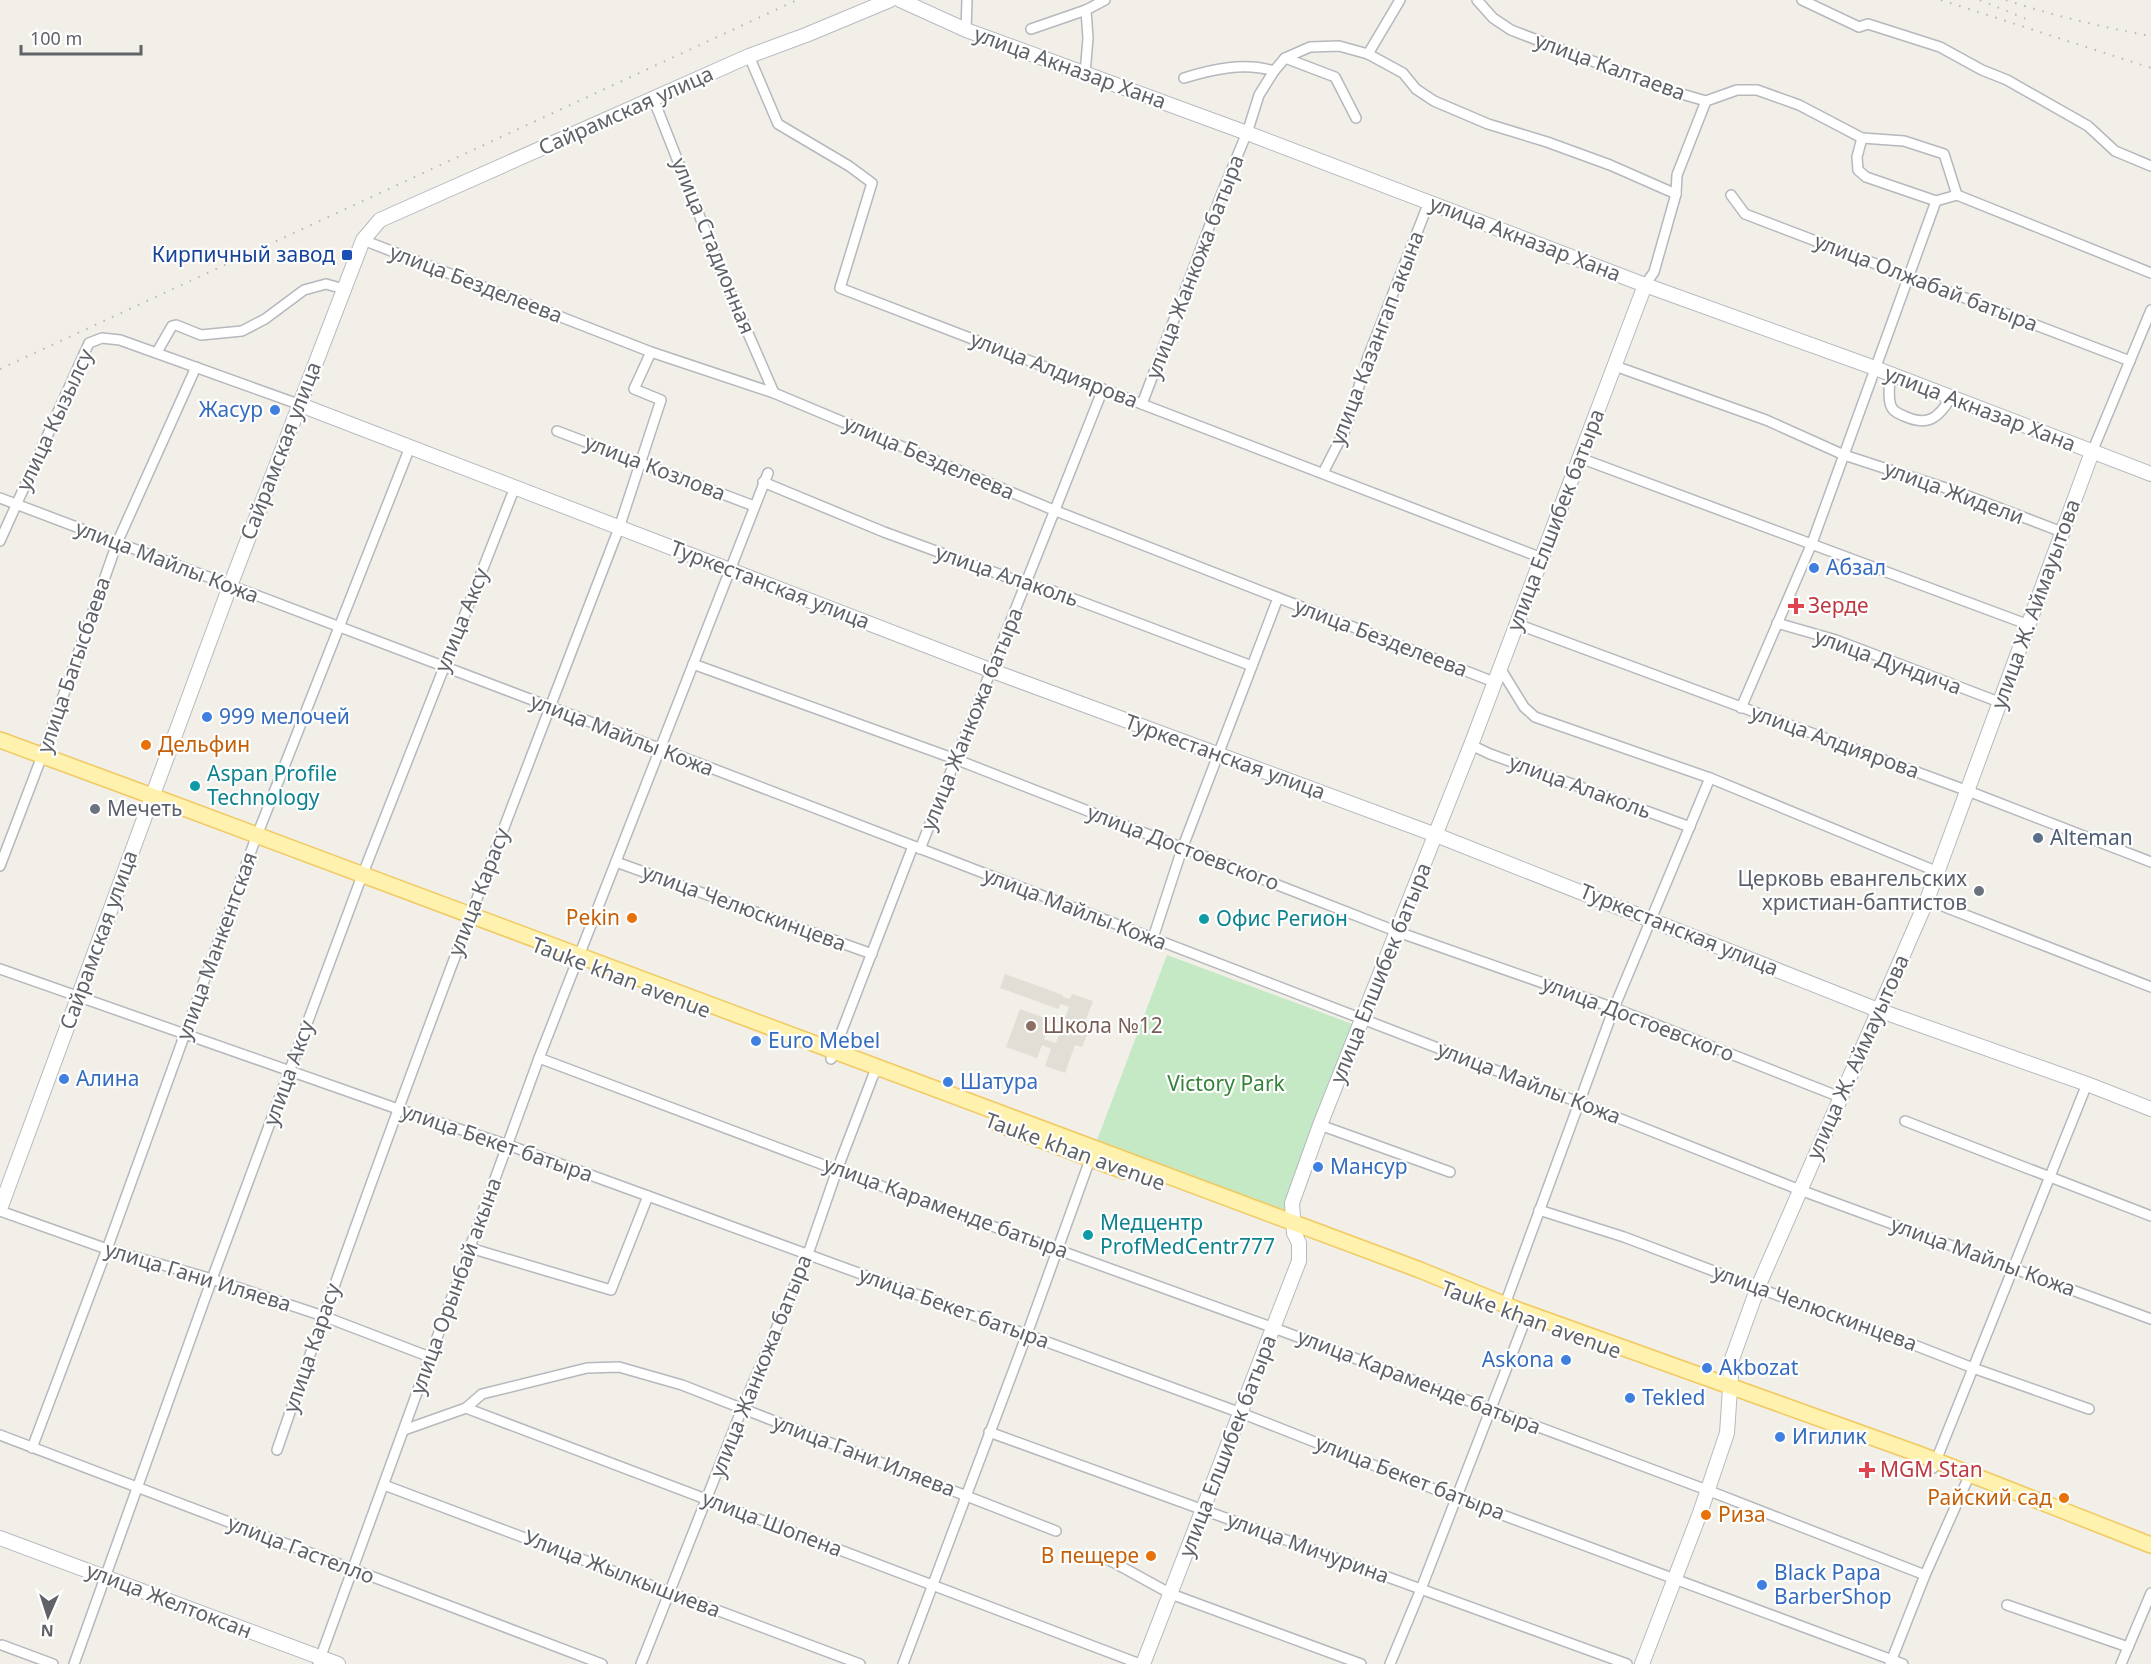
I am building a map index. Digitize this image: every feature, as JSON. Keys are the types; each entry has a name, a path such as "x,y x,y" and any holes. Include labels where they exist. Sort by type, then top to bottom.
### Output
{"main road":[{"name":"Tauke khan avenue","path":"0,741 41,760"},
{"name":"Tauke khan avenue","path":"0,748 41,760 469,918 1527,1316 1937,1464 2150,1547"}],"street":[{"name":"Сайрамская улица","path":"0,1210 298,404 363,240 380,220 749,57 890,0"},
{"name":"улица Акназар Хана","path":"900,0 966,30 1247,131 1645,285 1875,368 2151,474"},
{"path":"966,30 967,0"},
{"path":"1031,29 1086,10 1105,0"},
{"path":"1368,54 1400,0"},
{"name":"улица Калтаева","path":"1477,0 1493,18 1511,30 1671,91 1706,101 1737,90 1757,90 1799,105 1862,138"},
{"path":"1802,0 1859,27 1868,24 1940,47 1982,70 2007,80 2088,126 2115,151 2151,166"},
{"path":"1085,74 1088,38 1086,10"},
{"path":"1247,131 1259,95 1285,58 1310,47 1339,46 1368,54 1403,73 1416,88 1434,101 1488,124 1610,165 1676,194"},
{"name":"улица Алдиярова","path":"749,57 778,124 849,166 872,183 840,288 1542,558"},
{"path":"1285,58 1335,77 1356,118"},
{"path":"1184,78 1210,69 1262,67 1274,71"},
{"name":"улица Стадионная","path":"654,98 724,278 774,393"},
{"path":"1645,285 1654,272 1676,194 1677,176 1706,101"},
{"name":"улица Жанкожа батыра","path":"1142,404 1247,131"},
{"path":"1957,195 1944,154 1904,141 1862,138 1857,157 1858,170 1866,177 1936,201 1957,195 2151,273"},
{"name":"улица Олжабай батыра","path":"1731,195 1745,214 2130,361"},
{"path":"1740,708 1812,543 1936,201"},
{"name":"улица Казангап акына","path":"1323,473 1346,428 1368,357 1429,202"},
{"name":"улица Безделеева","path":"363,240 651,352 774,393 1056,511 1494,682"},
{"path":"298,404 157,352 172,326 176,325 201,335 242,331 265,319 304,290 326,284 344,289"},
{"name":"улица Елшибек батыра","path":"1142,1664 1299,1260 1299,1243 1294,1228 1292,1203 1320,1125 1472,746 1494,682 1645,285"},
{"path":"2092,452 2151,310"},
{"name":"улица Кызылсу","path":"0,541 89,343 102,338 120,340 157,352"},
{"name":"улица Карасу","path":"277,1450 398,1109 642,463 661,400 634,389 651,352"},
{"name":"улица Жидели","path":"1615,366 1766,420 1844,455 1955,491 2062,532"},
{"name":"улица Багысбаева","path":"0,866 41,760 117,543 196,367"},
{"path":"1890,375 1892,407 1896,412 1916,421 1927,421 1937,416 1951,397"},
{"name":"улица Жанкожа батыра","path":"832,1055 1056,511 1103,389"},
{"name":"Туркестанская улица","path":"298,404 990,670 1436,835 1878,1010 2151,1109"},
{"name":"улица Козлова","path":"557,431 754,506"},
{"name":"улица Манкентская","path":"32,1448 256,839 410,447"},
{"name":"улица Ж. Аймауытова","path":"1642,1664 1727,1433 1732,1359 1758,1287 1927,900 2092,452"},
{"path":"1580,458 2029,625"},
{"name":"улица Орынбай акына","path":"320,1661 539,1058 766,478"},
{"name":"улица Алаколь","path":"766,478 884,532 1026,584 1053,591 1252,666"},
{"name":"улица Аксу","path":"74,1664 212,1279 361,878 515,487"},
{"name":"улица Майлы Кожа","path":"0,498 659,748 1578,1102 1800,1190 2151,1319"},
{"path":"1152,938 1182,849 1278,598"},
{"name":"улица Дундича","path":"1777,623 1836,640 1999,702"},
{"name":"улица Алдиярова","path":"1517,624 1968,791 2151,862"},
{"name":"улица Достоевского","path":"693,664 955,759 1398,932 1614,1008 1840,1097"},
{"name":"улица Безделеева","path":"1500,668 1524,707 1535,717 1710,778 1938,872"},
{"name":"улица Алаколь","path":"1472,746 1690,827"},
{"path":"1504,1307 1614,1008 1710,778"},
{"name":"улица Челюскинцева","path":"616,862 872,954"},
{"path":"1927,900 2151,987"},
{"name":"улица Бекет батыра","path":"0,969 398,1109 508,1145 808,1254 1241,1413 1457,1498 1674,1578 1891,1662 1903,1664"},
{"name":"улица Караменде батыра","path":"539,1058 837,1170 1274,1328 1707,1490 1925,1575"},
{"name":"улица Жанкожа батыра","path":"641,1664 742,1409 808,1254 837,1170 875,1072"},
{"path":"1937,1464 2087,1084"},
{"path":"1905,1120 2151,1216"},
{"path":"1320,1125 1450,1172"},
{"path":"903,1664 1092,1154"},
{"path":"470,1248 611,1290 648,1196"},
{"name":"улица Гани Иляева","path":"0,1210 107,1249 212,1279 323,1316 430,1357"},
{"name":"улица Челюскинцева","path":"1539,1210 1624,1238 2089,1409"},
{"path":"1390,1664 1492,1410 1527,1316"},
{"name":"улица Гани Иляева","path":"466,1408 482,1394 587,1368 619,1367 682,1385 1056,1531"},
{"path":"404,1430 466,1408"},
{"name":"улица Шопена","path":"466,1408 1142,1664"},
{"name":"улица Мичурина","path":"989,1432 1627,1664"},
{"name":"улица Гастелло","path":"0,1436 602,1664"},
{"path":"1891,1662 1925,1575 1968,1478"},
{"name":"Улица Жылкышиева","path":"384,1485 860,1664"},
{"name":"улица Желтоксан","path":"0,1538 107,1577 320,1661 338,1664"},
{"path":"1102,1556 1171,1594 1361,1664"},
{"path":"2121,1664 2151,1593"},
{"path":"2007,1605 2128,1647"},
{"path":"2,1645 53,1664"}],"shaded area":[{"name":"Школа №12","path":"1005,974 1063,995 1063,997 1070,999 1072,994 1093,1001 1081,1032 1087,1035 1082,1047 1075,1045 1065,1073 1045,1066 1051,1049 1042,1045 1037,1058 1006,1047 1020,1009 1051,1020 1044,1039 1056,1043 1069,1007 1061,1004 1058,1009 1000,988"}],"green space":[{"name":"Victory Park","path":"1167,955 1355,1025 1285,1213 1096,1143"}],"railway":[{"path":"0,369 797,0"},
{"path":"1941,0 2151,68"},
{"path":"1980,0 2031,21"},
{"path":"2006,0 2078,21 2151,36"}],"place":[{"name":"Кирпичный завод","path":"347,255"},
{"name":"Жасур","path":"275,410"},
{"name":"Абзал","path":"1814,568"},
{"name":"Зерде","path":"1796,606"},
{"name":"999 мелочей","path":"207,717"},
{"name":"Дельфин","path":"146,745"},
{"name":"Aspan Profile Technology","path":"195,786"},
{"name":"Мечеть","path":"95,809"},
{"name":"Alteman","path":"2038,838"},
{"name":"Церковь евангельских христиан-баптистов","path":"1979,891"},
{"name":"Pekin","path":"632,918"},
{"name":"Офис Регион","path":"1204,919"},
{"name":"Школа №12","path":"1031,1026"},
{"name":"Euro Mebel","path":"756,1041"},
{"name":"Алина","path":"64,1079"},
{"name":"Шатура","path":"948,1082"},
{"name":"Мансур","path":"1318,1167"},
{"name":"Медцентр ProfMedCentr777","path":"1088,1235"},
{"name":"Askona","path":"1566,1360"},
{"name":"Akbozat","path":"1707,1368"},
{"name":"Tekled","path":"1630,1398"},
{"name":"Игилик","path":"1780,1437"},
{"name":"MGM Stan","path":"1867,1470"},
{"name":"Райский сад","path":"2064,1498"},
{"name":"Риза","path":"1706,1515"},
{"name":"В пещере","path":"1151,1556"},
{"name":"Black Papa BarberShop","path":"1762,1585"}]}
